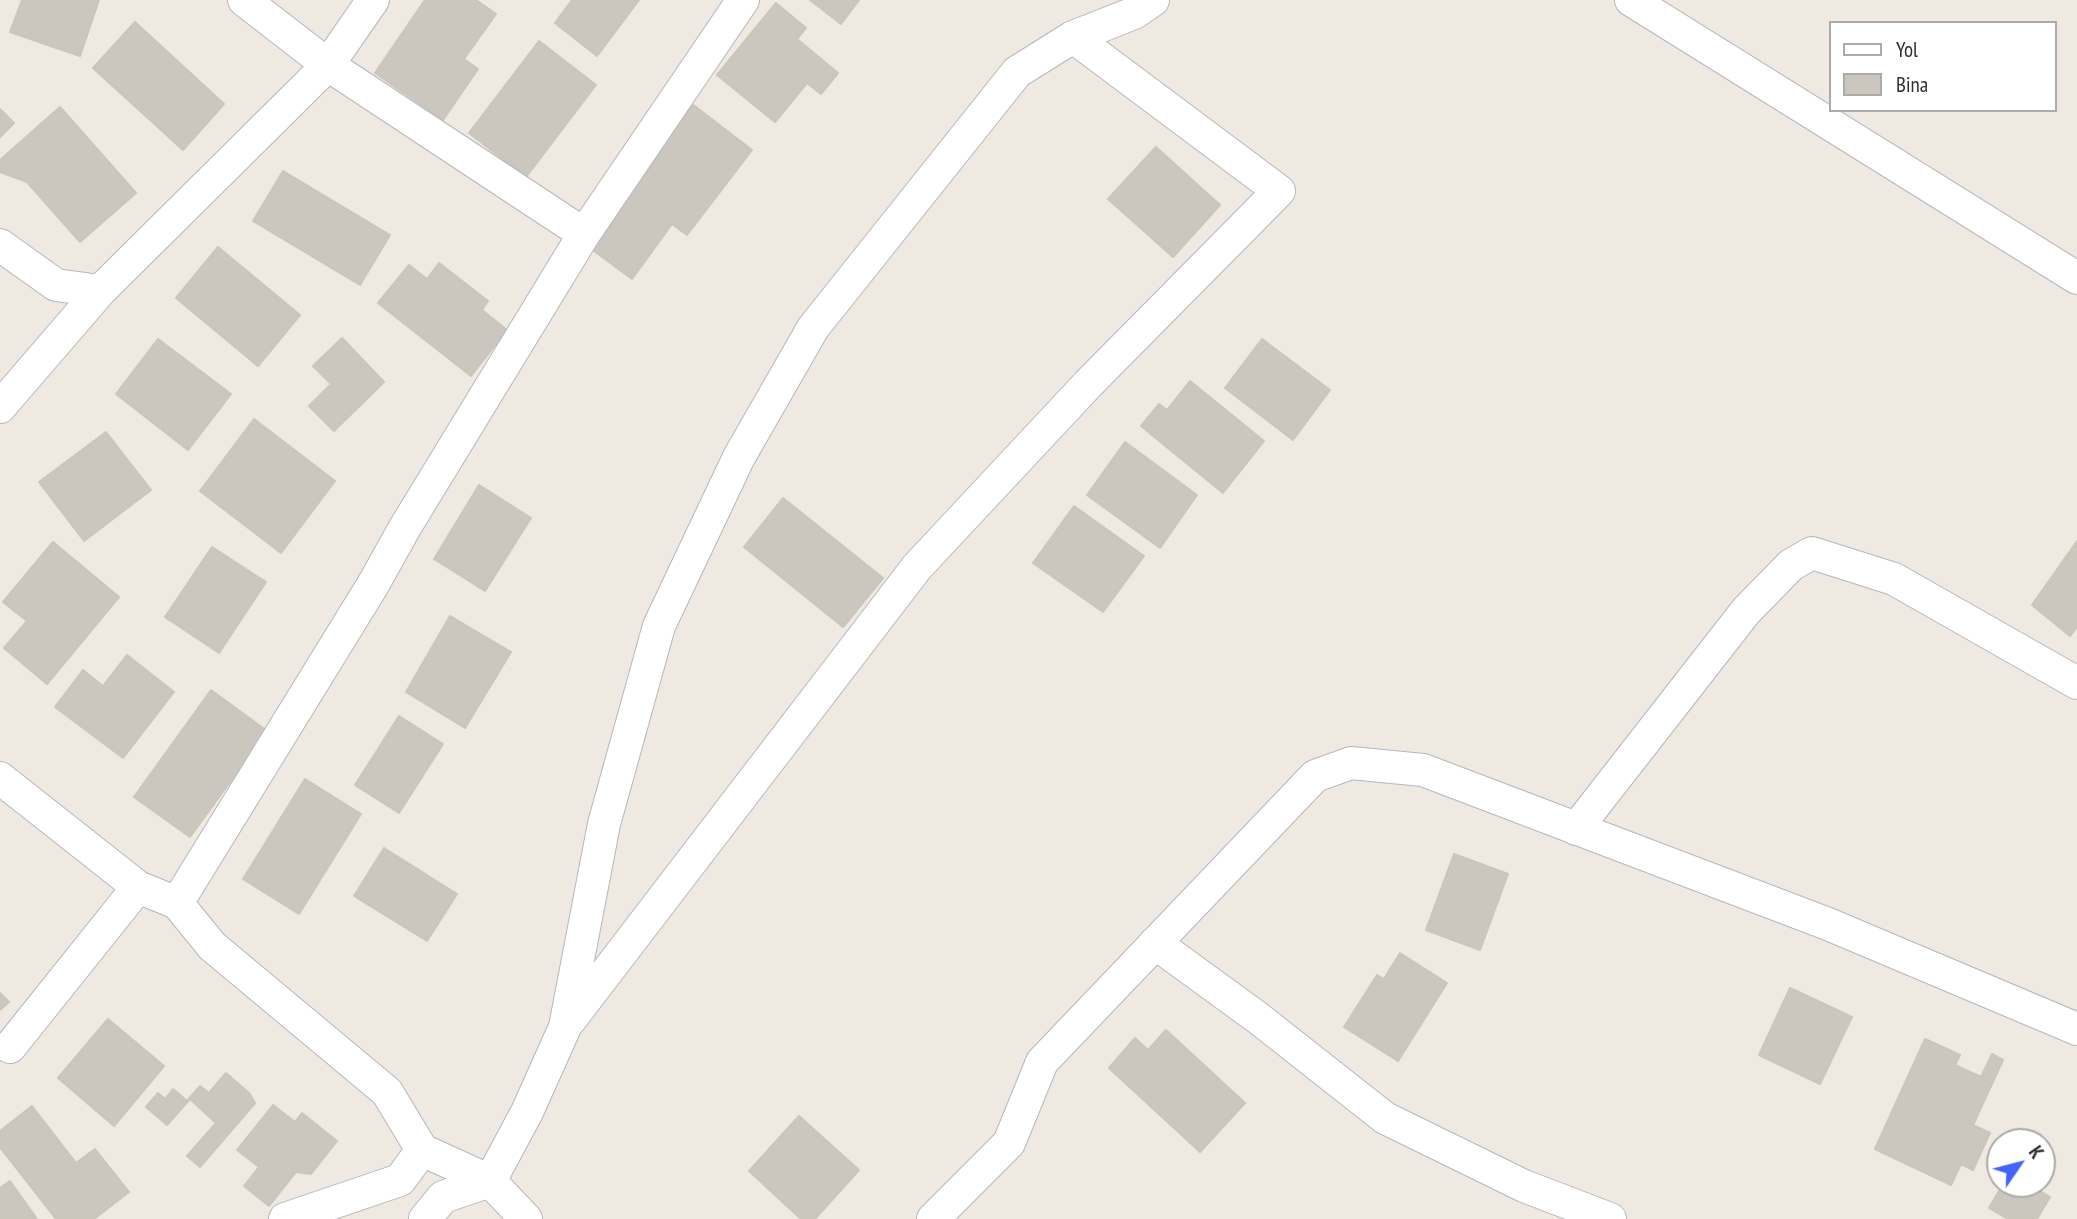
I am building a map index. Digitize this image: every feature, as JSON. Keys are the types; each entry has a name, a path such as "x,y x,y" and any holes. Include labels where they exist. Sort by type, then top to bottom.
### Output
{"street":[{"path":"244,0 328,65 584,234"},
{"path":"0,407 100,291 328,65 373,0"},
{"path":"177,903 584,234 743,0"},
{"path":"425,1219 443,1197 490,1181 527,1112 565,1027 604,824 659,626 739,457 813,328 1017,72 1073,37 1134,13 1153,0"},
{"path":"1631,0 2077,278"},
{"path":"565,1027 916,568 1088,384 1279,191 1073,37"},
{"path":"0,245 56,285 100,291"},
{"path":"1576,829 1746,611 1791,565 1812,553 1894,579 2077,682"},
{"path":"933,1219 1009,1143 1042,1062 1315,776 1351,762 1423,770 1828,925 2077,1029"},
{"path":"0,778 138,887 177,903 212,946 387,1092 422,1150 490,1181 526,1219"},
{"path":"10,1047 138,887"},
{"path":"1155,943 1258,1018 1385,1118 1524,1186 1610,1219"},
{"path":"285,1219 400,1180 422,1150"}],"building":[{"path":"22,0 99,0 80,56 10,32"},
{"path":"425,0 476,0 496,14 464,59 478,69 443,120 375,73"},
{"path":"572,0 639,0 597,56 555,23"},
{"path":"810,0 859,0 841,24"},
{"path":"776,3 806,28 797,39 838,73 821,94 807,83 775,122 717,75"},
{"path":"135,22 224,104 183,150 93,68"},
{"path":"539,41 596,85 526,177 469,133"},
{"path":"692,104 752,150 687,235 672,224 632,279 586,245"},
{"path":"60,107 136,193 80,242 27,182 0,172 0,160"},
{"path":"0,109 14,123 0,137"},
{"path":"1156,147 1220,205 1173,257 1108,199"},
{"path":"283,171 390,235 360,285 253,221"},
{"path":"218,247 300,315 258,366 176,298"},
{"path":"439,263 488,301 482,310 507,330 471,376 378,303 409,265 427,279"},
{"path":"342,338 384,382 334,431 309,406 331,384 313,366"},
{"path":"158,339 231,394 188,450 116,394"},
{"path":"1262,339 1330,390 1293,440 1225,388"},
{"path":"1190,381 1264,441 1223,493 1141,426 1159,404 1167,410"},
{"path":"254,419 335,481 281,553 200,491"},
{"path":"106,432 151,490 84,541 39,482"},
{"path":"1125,442 1197,495 1160,548 1087,495"},
{"path":"479,485 531,518 485,591 434,559"},
{"path":"783,498 883,578 843,627 744,547"},
{"path":"1074,506 1144,556 1103,612 1033,563"},
{"path":"2077,541 2077,627 2070,636 2032,605"},
{"path":"53,542 119,597 47,684 4,648 27,621 3,602"},
{"path":"212,547 266,582 219,653 165,617"},
{"path":"450,616 511,652 465,728 406,692"},
{"path":"127,655 174,692 123,758 55,707 83,670 103,686"},
{"path":"211,690 267,731 190,837 134,797"},
{"path":"399,716 443,744 399,813 355,785"},
{"path":"305,779 361,814 299,914 243,879"},
{"path":"384,848 457,894 427,941 354,896"},
{"path":"1454,854 1508,874 1480,950 1426,930"},
{"path":"1400,953 1447,983 1398,1061 1344,1027 1377,975 1384,979"},
{"path":"1790,988 1852,1017 1820,1084 1759,1055"},
{"path":"0,993 9,1002 0,1010"},
{"path":"108,1019 164,1066 114,1126 58,1078"},
{"path":"1166,1030 1245,1103 1200,1152 1109,1068 1135,1038 1148,1050"},
{"path":"1925,1039 1960,1055 1955,1065 1981,1077 1992,1054 2003,1060 1973,1125 1986,1131 1986,1142 1973,1170 1961,1164 1951,1185 1875,1149"},
{"path":"226,1073 249,1093 255,1103 200,1167 187,1156 216,1123 190,1099 167,1125 146,1107 158,1093 165,1099 173,1089 187,1101 200,1086 209,1093"},
{"path":"273,1105 295,1122 302,1113 337,1141 311,1174 296,1172 269,1206 244,1186 259,1167 237,1150"},
{"path":"32,1106 76,1163 95,1149 129,1192 94,1219 56,1219 0,1147 0,1131"},
{"path":"799,1116 859,1170 815,1219 801,1219 749,1171"},
{"path":"10,1181 37,1219 0,1219 0,1188"},
{"path":"1995,1198 2049,1198 2037,1219 2008,1219 1989,1208"}]}
